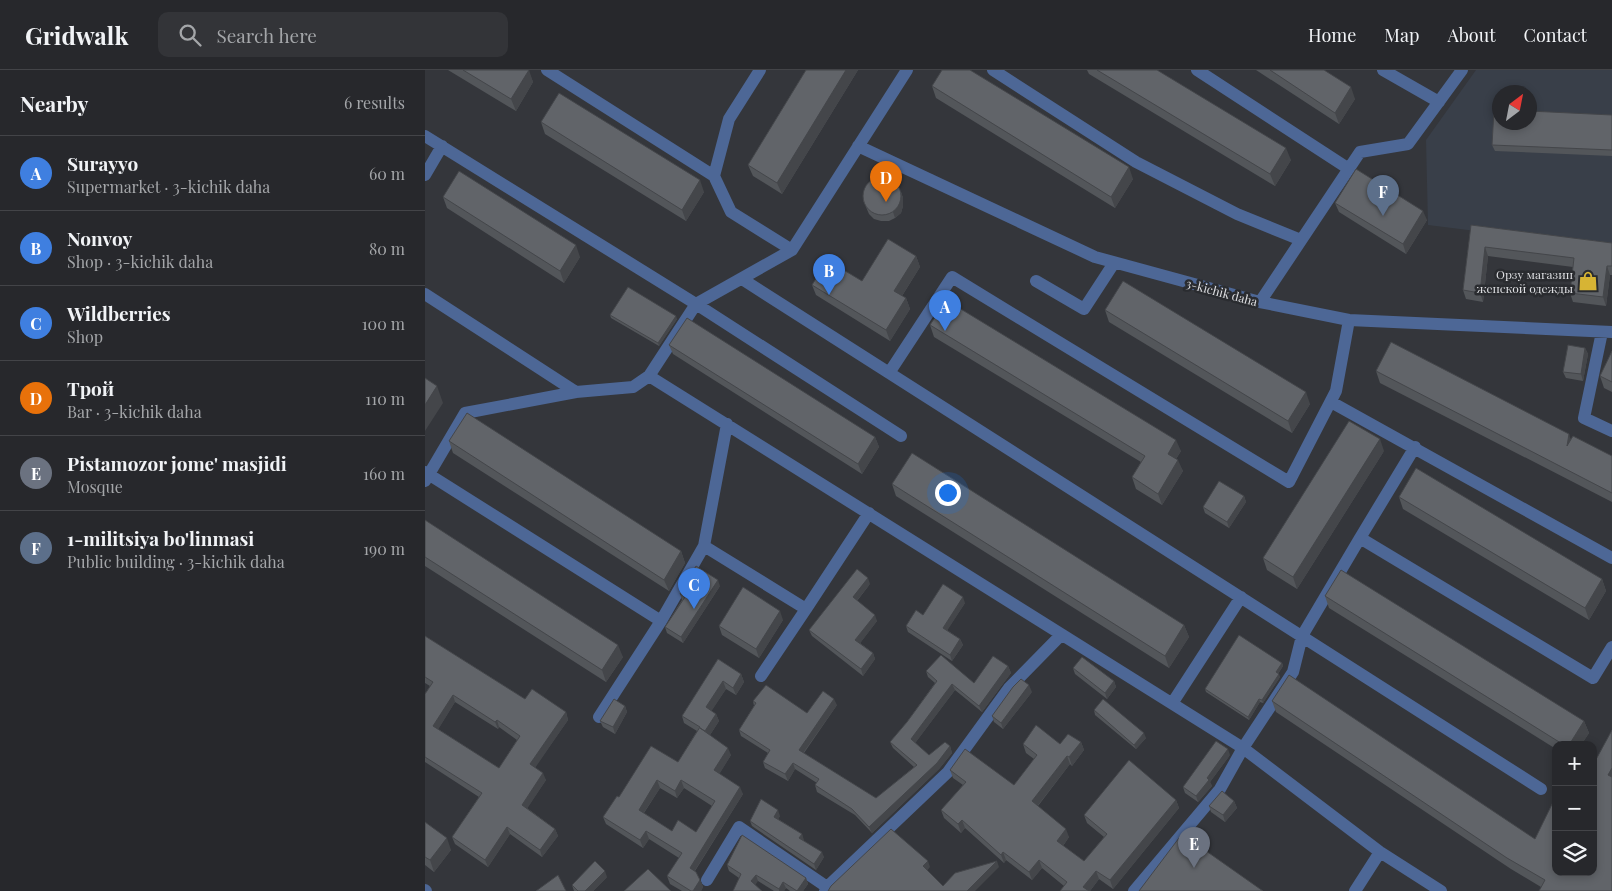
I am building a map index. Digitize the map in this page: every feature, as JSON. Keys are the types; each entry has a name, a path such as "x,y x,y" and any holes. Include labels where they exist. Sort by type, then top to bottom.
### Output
{"street":[{"path":"547,70 713,176 731,212 792,250"},
{"path":"713,176 729,119 760,70"},
{"path":"661,621 426,476 465,412 576,392 633,387 649,376 696,304 792,250 907,70"},
{"path":"993,70 1136,162 1237,214 1301,240"},
{"path":"1197,70 1349,169"},
{"path":"1383,70 1439,102"},
{"path":"1260,302 1360,152 1408,144 1462,70"},
{"path":"425,136 696,304 901,436"},
{"path":"425,175 442,146"},
{"name":"3-kichik daha","path":"858,146 1095,258 1260,302 1349,320 1607,332"},
{"path":"1036,281 1083,309 1114,262"},
{"path":"889,373 952,277 1289,482 1336,391 1349,320"},
{"path":"742,279 1541,789"},
{"path":"425,294 576,392"},
{"path":"1607,332 1584,418 1612,431"},
{"path":"649,376 1061,635 1173,702 1243,748 1380,852 1441,891"},
{"path":"1331,402 1612,558"},
{"path":"599,716 661,621 704,546 727,424"},
{"path":"1134,891 1220,789 1243,748 1293,672 1302,636 1415,447"},
{"path":"761,676 869,513"},
{"path":"1360,538 1593,678 1612,647"},
{"path":"704,546 806,609"},
{"path":"1173,702 1241,597"},
{"path":"707,880 739,827 826,889 948,772 1009,688 1061,635"},
{"path":"1355,891 1380,852"}],"shaded area":[{"path":"1476,70 1612,70 1612,248 1428,225 1426,140"}],"building":[{"path":"463,70 529,70 511,99"},
{"path":"806,70 846,70 777,183 748,165"},
{"path":"942,70 970,70 1129,167 1111,197 932,86"},
{"path":"1097,70 1157,70 1286,148 1270,174"},
{"path":"1270,70 1324,70 1351,87 1335,113"},
{"path":"559,93 700,180 682,210 541,122"},
{"path":"1537,111 1612,115 1612,150 1492,145 1493,130 1537,130"},
{"path":"1356,169 1423,211 1403,244 1335,203"},
{"path":"459,171 576,245 560,271 443,197"},
{"path":"882,177 889,178 895,183 900,189 900,203 895,209 889,214 882,215 875,214 869,209 864,203 863,196 864,189 869,183 875,178"},
{"path":"1471,225 1612,243 1612,266 1607,266 1603,297 1570,293 1574,258 1485,247 1480,293 1463,290"},
{"path":"888,239 916,256 894,291 906,298 886,330 812,285 827,260 862,281"},
{"path":"1123,281 1306,392 1288,421 1105,310"},
{"path":"628,287 676,316 658,343 610,315"},
{"path":"946,300 1176,440 1168,454 1178,460 1158,494 1132,477 1145,456 930,325"},
{"path":"687,318 875,437 858,464 669,345"},
{"path":"1391,342 1569,434 1567,446 1573,436 1612,456 1612,493 1376,371"},
{"path":"1568,345 1585,348 1581,374 1563,372"},
{"path":"1612,351 1612,382 1600,376"},
{"path":"425,378 437,386 425,405"},
{"path":"467,413 681,551 664,580 449,441"},
{"path":"1349,421 1380,439 1293,577 1263,558"},
{"path":"912,453 1184,625 1165,656 892,484"},
{"path":"1416,468 1602,579 1585,608 1399,497"},
{"path":"1219,481 1244,496 1227,522 1203,507"},
{"path":"425,520 618,645 602,670 425,557"},
{"path":"696,566 718,580 681,637 665,627 685,597 680,594"},
{"path":"857,569 868,578 853,597 875,615 855,640 873,653 861,669 809,630"},
{"path":"1341,570 1584,721 1572,741 1558,741 1325,596"},
{"path":"943,584 963,597 943,628 960,639 950,655 906,626 916,610 923,615"},
{"path":"743,587 780,611 756,649 719,626"},
{"path":"1239,635 1282,663 1276,672 1279,674 1262,700 1259,699 1248,717 1205,689"},
{"path":"425,636 525,699 532,689 566,712 530,764 543,773 522,805 555,829 540,850 507,827 485,860 452,837 482,793 425,757 425,694 433,682 425,677","holes":["453,695 495,722 497,720 520,736 499,768 433,726"]},
{"path":"941,655 974,683 993,656 1008,666 979,706 952,684 911,739 929,755 945,742 950,746 937,763 869,827 852,809 815,785 819,779 793,763 785,774 763,762 770,750 739,730 756,703 753,701 766,685 807,713 823,691 834,699 799,750 876,798 917,765 890,742 937,681 926,671"},
{"path":"1082,657 1114,681 1105,693 1073,668"},
{"path":"718,659 741,674 733,688 723,681 706,707 716,714 705,731 700,728 728,748 714,770 740,787 690,868 696,872 700,880 693,891 667,876 682,853 646,831 640,840 603,817 617,796 619,797 651,746 678,762 700,727 682,716","holes":["657,780 675,791 681,780 715,801 696,832 678,820 672,831 639,810"]},
{"path":"1289,675 1535,839 1552,804 1552,876 1597,876 1597,758 1612,730 1612,768 1608,775 1612,777 1612,891 1539,891 1545,880 1507,858 1272,701"},
{"path":"1021,679 1029,685 1001,723 992,716"},
{"path":"614,699 625,706 613,727 600,721"},
{"path":"1103,699 1144,733 1134,745 1094,710"},
{"path":"1036,725 1060,744 1068,734 1081,742 1069,757 1067,756 1032,801 1066,829 1057,841 1084,861 1107,834 1084,815 1129,760 1176,800 1110,880 1096,871 1083,887 1089,891 1060,891 1067,882 1039,860 1029,872 1003,852 1001,855 962,820 958,824 941,810 966,782 950,770 965,749 1014,785 1037,755 1023,744"},
{"path":"1216,741 1228,749 1207,778 1209,780 1196,796 1183,787"},
{"path":"1222,791 1234,801 1223,815 1209,806"},
{"path":"761,799 778,810 774,817 802,834 799,838 822,852 814,864 750,821"},
{"path":"425,822 447,838 430,860 425,857"},
{"path":"891,829 928,861 923,866 943,886 955,873 997,861 967,891 828,891"},
{"path":"1182,834 1263,891 1139,891"},
{"path":"742,835 806,878 797,891 783,882 779,889 756,875 751,881 762,891 733,891 741,874 727,865"},
{"path":"595,861 605,871 585,891 578,891 572,885"},
{"path":"648,869 671,891 624,891"},
{"path":"558,875 566,891 536,891"}],"place":[{"name":"Трой","path":"886,202"},
{"name":"1-militsiya bo'linmasi","path":"1383,216"},
{"name":"Орзу магазин женской одежды","path":"1588,281"},
{"name":"Nonvoy","path":"829,295"},
{"name":"Surayyo","path":"945,331"},
{"name":"Wildberries","path":"694,609"},
{"name":"Pistamozor jome' masjidi","path":"1194,868"}]}
